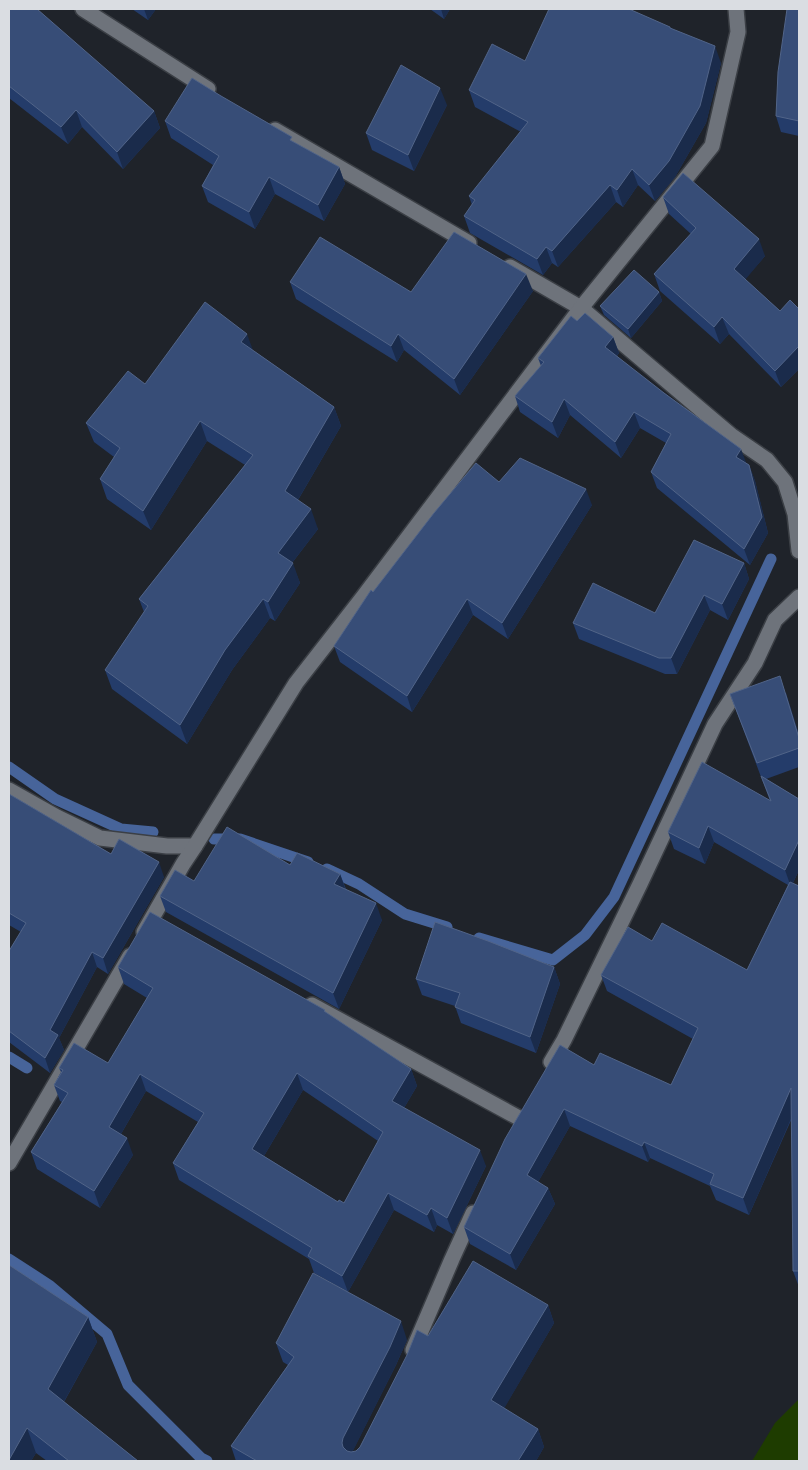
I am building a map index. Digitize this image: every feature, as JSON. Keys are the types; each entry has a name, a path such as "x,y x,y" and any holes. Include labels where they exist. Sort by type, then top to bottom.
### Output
{"street":[{"path":"83,9 224,99"},
{"path":"9,1163 183,864 296,683 581,308 712,146 738,32 736,9"},
{"path":"266,124 478,248"},
{"path":"496,258 581,308 732,436 767,460 786,482 795,514 799,551"},
{"path":"544,1074 564,1040 715,724 755,663 775,620 799,597"},
{"path":"9,790 100,838 168,846 195,846"},
{"path":"153,916 169,925"},
{"path":"303,1000 519,1118"},
{"path":"409,1359 481,1197"}],"green space":[{"path":"799,1399 799,1461 752,1461 775,1423"}],"building":[{"path":"9,9 37,9 154,111 117,152 76,110 61,127 9,86"},
{"path":"549,9 629,9 715,46 700,106 669,161 649,185 632,169 617,190 610,185 552,251 546,247 537,259 464,216 475,200 469,196 528,122 469,90 492,44 525,61"},
{"path":"787,9 799,9 799,121 776,116 778,72"},
{"path":"401,65 440,88 408,155 366,133"},
{"path":"192,78 292,137 290,140 339,167 318,205 269,177 249,212 202,186 219,156 165,121"},
{"path":"683,173 759,239 734,269 780,311 790,300 799,309 799,346 775,371 722,317 714,327 654,274 696,228 663,197"},
{"path":"454,232 526,274 454,379 398,334 391,346 290,282 320,237 411,292"},
{"path":"634,270 659,292 628,329 600,306"},
{"path":"205,302 247,334 241,342 334,407 285,491 311,509 278,553 293,563 268,602 263,599 225,650 180,725 105,670 148,606 139,599 253,455 200,421 143,511 100,479 120,448 86,423 128,371 145,384"},
{"path":"585,313 613,337 605,347 741,449 736,457 749,465 762,517 744,549 651,472 671,434 634,412 615,442 564,399 552,422 515,396 544,362 538,358 571,316 577,321"},
{"path":"520,458 586,489 502,623 467,599 407,696 334,646 371,590 373,592 434,513 476,463 499,482"},
{"path":"694,540 744,563 722,604 704,595 671,658 659,658 573,623 593,583 655,613"},
{"path":"780,676 799,738 799,748 757,763 730,694"},
{"path":"702,762 771,801 761,776 799,799 799,840 785,870 708,826 699,848 668,832"},
{"path":"9,794 111,854 119,839 159,862 103,958 92,952 50,1030 58,1035 45,1058 9,1031 9,951 26,923 9,913"},
{"path":"227,827 290,865 297,853 340,874 334,884 376,903 333,993 160,896 175,870 194,881"},
{"path":"790,882 799,886 799,1271 793,1271 791,1088 743,1198 710,1184 714,1174 644,1142 642,1146 564,1109 527,1175 548,1188 510,1254 464,1227 505,1139 560,1045 594,1065 600,1053 671,1085 698,1028 601,975 628,927 652,941 662,923 747,970"},
{"path":"150,912 325,1010 411,1069 392,1101 480,1150 447,1218 431,1208 427,1215 388,1193 342,1276 308,1256 312,1248 173,1163 204,1113 140,1074 109,1127 127,1138 94,1191 31,1152 68,1093 54,1085 63,1070 59,1068 74,1043 108,1063 153,988 118,967","holes":["297,1073 383,1132 344,1203 339,1200 338,1202 252,1149"]},
{"path":"435,922 554,967 530,1037 455,1007 460,993 416,979"},
{"path":"473,1261 548,1305 491,1400 538,1429 518,1461 257,1461 231,1446 294,1357 276,1343 313,1273 401,1321 390,1347 343,1438 343,1447 351,1452 356,1451 360,1447 407,1355 417,1330 428,1336"},
{"path":"9,1265 88,1317 48,1389 138,1461 69,1461 27,1428 9,1460"}],"waterway":[{"path":"479,938 553,960 585,935 614,897 771,559"},
{"path":"9,767 55,799 121,829 153,832"},
{"path":"214,839 240,839 308,862"},
{"path":"327,869 359,884 405,914 447,927"},
{"path":"9,1057 27,1068"},
{"path":"9,1259 49,1285 107,1334 128,1385 201,1458 207,1461"}]}
